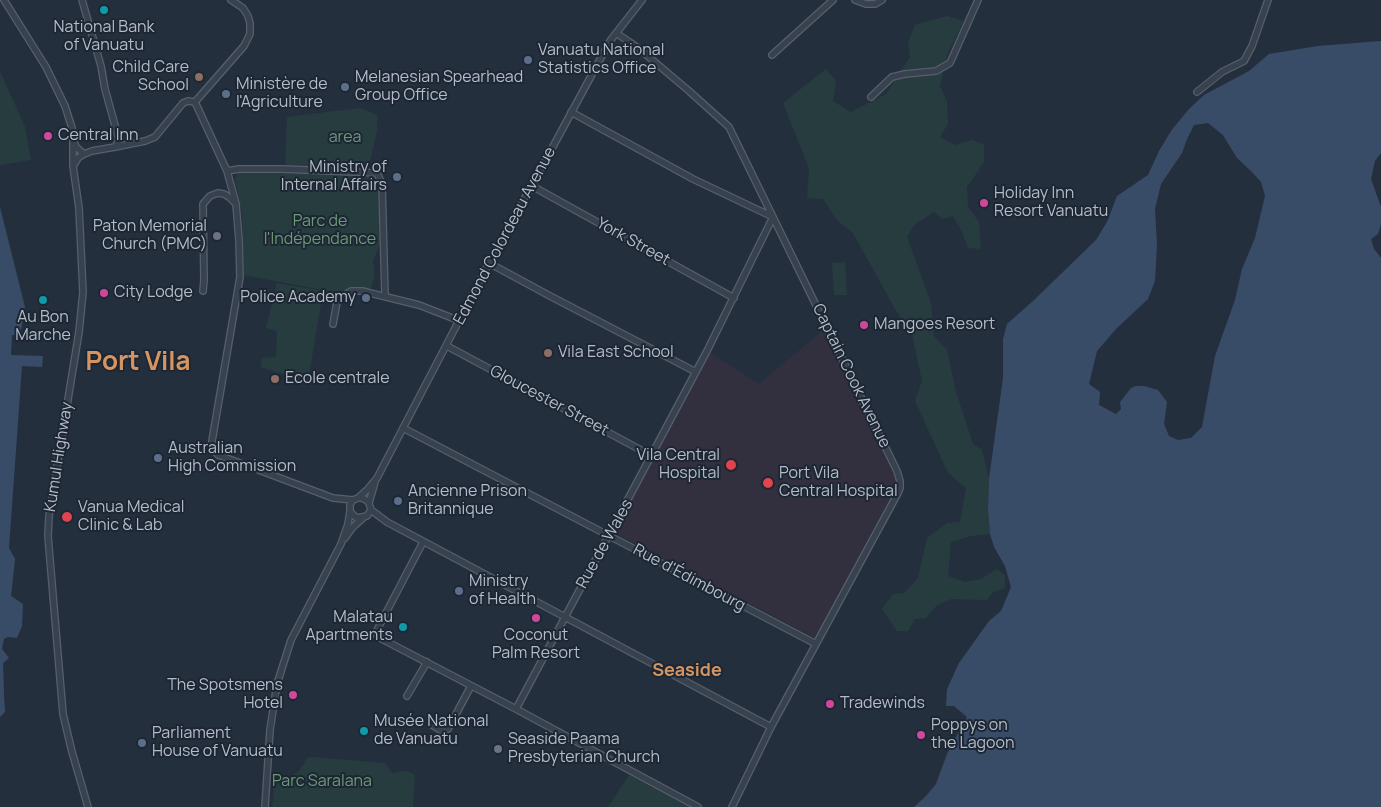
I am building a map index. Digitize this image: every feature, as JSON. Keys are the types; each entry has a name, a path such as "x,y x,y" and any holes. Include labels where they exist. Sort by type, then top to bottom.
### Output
{"street":[{"name":"Kumul Highway","path":"4,0 46,67 59,92 70,118 73,139 73,166 79,208 83,292 79,332 49,516 48,536 64,714 72,752 88,807"},
{"path":"82,0 118,134 117,145"},
{"path":"195,102 248,39 251,29 248,16 243,8 230,0"},
{"name":"Edmond Colordeau Avenue","path":"377,478 489,263 610,41 642,0"},
{"path":"772,55 833,0"},
{"path":"855,0 866,4 875,4 882,0"},
{"path":"871,97 892,77 936,71 950,63 978,0"},
{"path":"1197,92 1222,72 1244,61 1252,46 1268,0"},
{"name":"Captain Cook Avenue","path":"616,33 637,47 690,91 729,127 897,471 900,481 898,493 771,727 732,807"},
{"path":"73,166 78,158 92,151 148,140 155,136 183,103 188,101 195,102"},
{"path":"195,102 228,171 236,204 240,240 240,276 212,448 218,454 338,499 357,518 367,515 387,522 771,727"},
{"path":"571,112 693,179 773,217"},
{"path":"118,134 126,141 133,143"},
{"path":"73,139 76,147 84,154"},
{"path":"228,171 238,169 282,169 377,173 382,184 385,296"},
{"name":"York Street","path":"532,186 734,298"},
{"path":"203,291 203,204 210,196 218,193 229,197 236,204"},
{"name":"Rue de Wales","path":"516,709 696,372 773,217"},
{"path":"489,263 696,372"},
{"path":"333,324 337,302 351,291 362,291 419,305 460,321"},
{"name":"Gloucester Street","path":"446,346 652,456"},
{"name":"Rue d'Édimbourg","path":"403,428 816,644"},
{"path":"341,544 348,524 350,509 355,499 367,490 377,478"},
{"path":"265,807 271,721 277,684 291,640 341,544 353,527 367,515 377,478"},
{"path":"338,499 362,498 369,503"},
{"path":"423,542 377,630 376,634 378,637 698,807"},
{"path":"407,696 426,662"},
{"path":"432,726 442,731 448,729 471,686"}],"shaded area":[{"name":"Port Vila Central Hospital","path":"826,328 896,478 896,488 815,638 615,533 660,439 707,351 759,384"}],"green space":[{"path":"947,16 964,21 948,53 940,86 947,102 948,124 940,137 955,145 972,140 984,145 984,162 967,187 968,207 979,222 981,249 968,248 953,216 942,219 934,212 914,225 907,237 931,303 934,336 947,350 956,392 973,444 982,450 989,479 988,509 990,534 971,536 951,542 948,576 965,582 981,579 997,569 1005,575 1005,588 993,592 987,600 951,599 937,605 926,618 915,619 908,631 897,631 882,609 893,594 904,593 918,578 927,538 947,523 960,522 966,488 948,473 915,401 922,381 912,334 895,309 853,233 838,221 823,199 807,198 809,168 783,103 826,69 836,81 833,101 851,112 886,94 910,57 908,42 915,25"},
{"path":"0,71 25,127 31,160 0,165"},
{"name":"area","path":"360,108 377,115 377,131 370,161 365,168 285,166 287,117"},
{"name":"Parc de l'Indépendance","path":"263,171 370,175 378,186 380,244 373,261 375,277 370,289 333,292 244,275 242,213 235,181 239,172"},
{"path":"845,262 847,295 834,295 832,263"},
{"path":"277,283 323,291 308,381 260,367 262,358 276,357 277,331 266,328"},
{"name":"Parc Saralana","path":"310,757 385,763 392,773 407,771 415,775 413,807 272,807 274,790 272,779 278,775 281,781 288,778 298,772 306,759"},
{"path":"629,775 689,807 608,807"}],"water":[{"path":"1381,41 1381,153 1375,161 1371,179 1381,207 1381,224 1378,234 1371,239 1374,249 1381,258 1381,807 914,807 936,784 947,754 967,717 954,706 946,706 947,689 959,663 989,621 1001,611 1011,587 1005,566 994,547 990,534 988,509 989,479 1003,378 1003,339 1007,324 1096,240 1107,222 1117,196 1148,175 1171,131 1188,110 1204,95 1249,71 1269,54 1318,46","holes":["1208,123 1223,135 1237,158 1261,182 1265,196 1255,238 1242,269 1235,300 1215,356 1202,427 1191,438 1178,440 1169,436 1164,424 1167,402 1158,390 1144,386 1131,388 1120,402 1121,409 1116,414 1099,405 1100,392 1089,384 1097,351 1116,329 1148,299 1155,281 1157,245 1155,209 1161,184 1182,153 1194,125"]},
{"path":"0,207 25,307 20,335 12,335 11,355 43,356 42,367 22,366 9,548 15,559 11,596 23,604 22,626 17,638 8,637 4,639 2,649 9,658 3,663 5,712 0,717"}],"place":[{"name":"National Bank of Vanuatu","path":"104,10"},
{"name":"Vanuatu National Statistics Office","path":"528,60"},
{"name":"Child Care School","path":"199,77"},
{"name":"Melanesian Spearhead Group Office","path":"345,87"},
{"name":"Ministère de l'Agriculture","path":"226,94"},
{"name":"Central Inn","path":"48,136"},
{"name":"Ministry of Internal Affairs","path":"397,177"},
{"name":"Holiday Inn Resort Vanuatu","path":"984,203"},
{"name":"Paton Memorial Church (PMC)","path":"217,236"},
{"name":"City Lodge","path":"104,293"},
{"name":"Police Academy","path":"366,298"},
{"name":"Au Bon Marche","path":"43,300"},
{"name":"Mangoes Resort","path":"864,325"},
{"name":"Vila East School","path":"548,353"},
{"name":"Ecole centrale","path":"275,379"},
{"name":"Australian High Commission","path":"158,458"},
{"name":"Vila Central Hospital","path":"731,465"},
{"name":"Port Vila Central Hospital","path":"768,483"},
{"name":"Ancienne Prison Britannique","path":"398,501"},
{"name":"Vanua Medical Clinic & Lab","path":"67,517"},
{"name":"Ministry of Health","path":"459,591"},
{"name":"Coconut Palm Resort","path":"536,618"},
{"name":"Malatau Apartments","path":"403,627"},
{"name":"The Spotsmens Hotel","path":"293,695"},
{"name":"Tradewinds","path":"830,704"},
{"name":"Musée National de Vanuatu","path":"364,731"},
{"name":"Poppys on the Lagoon","path":"921,735"},
{"name":"Parliament House of Vanuatu","path":"142,743"},
{"name":"Seaside Paama Presbyterian Church","path":"498,749"}],"district":[{"name":"Port Vila","path":"138,363"},
{"name":"Seaside","path":"687,671"}]}
